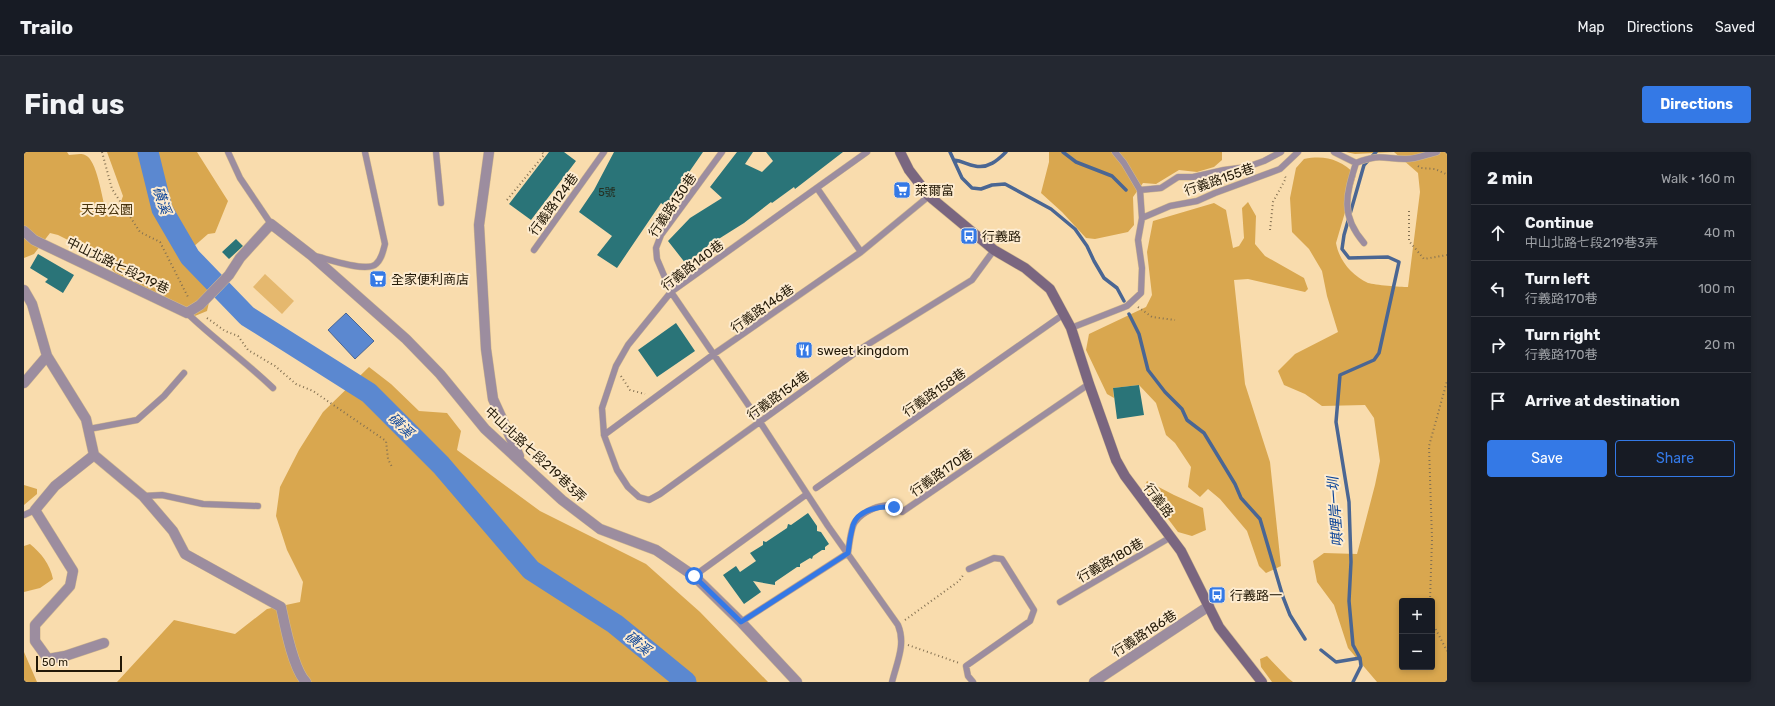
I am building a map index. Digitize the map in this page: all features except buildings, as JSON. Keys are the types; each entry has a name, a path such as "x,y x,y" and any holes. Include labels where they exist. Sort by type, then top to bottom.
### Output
{"street":[{"path":"489,152 479,225 486,349 493,400 522,462"},
{"name":"行義路","path":"900,152 909,170 929,196 994,250 1025,268 1050,289 1071,328 1089,384 1119,466 1181,551 1219,627 1262,682"},
{"path":"194,309 229,275 240,258 271,224"},
{"name":"中山北路七段219巷3弄","path":"271,224 311,255 406,339 440,374 486,429 562,500 600,529 656,550 694,576 741,622 797,682"},
{"name":"中山北路七段219巷","path":"24,231 34,240 194,309"},
{"path":"24,290 32,304 47,356 86,419 94,455 143,496 172,531 185,554 281,607 301,677 306,682"},
{"path":"24,383 47,356"},
{"path":"94,455 56,486 35,510 73,571 70,586 35,625 35,641 48,659 65,656 104,643"},
{"name":"行義路186巷","path":"1094,682 1209,606"}],"lane":[{"name":"中山北路七段219巷3弄","path":"228,152 240,178 271,224"},
{"path":"311,255 366,269 376,265 381,258 385,244 365,152"},
{"path":"436,152 441,203"},
{"name":"行義路124巷","path":"534,250 604,152"},
{"name":"行義路130巷","path":"722,152 661,235 656,248 657,259 671,292 760,422 828,526 898,625"},
{"name":"行義路140巷","path":"649,500 639,497 628,487 617,470 604,435 602,408 616,366 628,345 671,292 867,152"},
{"path":"1071,328 1130,304 1141,293 1142,268 1138,240 1142,218 1140,190 1124,163 1115,152"},
{"path":"1140,190 1161,188 1178,177 1193,178 1224,170 1247,168 1281,152"},
{"name":"行義路155巷","path":"1142,218 1170,206 1197,201 1214,193 1280,169 1298,152"},
{"path":"1334,152 1356,163"},
{"path":"1356,163 1367,158 1381,156 1407,159 1437,152"},
{"path":"1356,163 1346,199 1349,215 1355,232 1364,243"},
{"path":"817,188 861,252"},
{"name":"行義路146巷","path":"604,435 714,354 861,252 929,196"},
{"name":"行義路154巷","path":"649,500 862,348 972,280 994,250"},
{"path":"194,309 209,334 258,373 272,388"},
{"name":"行義路158巷","path":"816,488 1064,314"},
{"path":"89,429 137,420 164,396 184,373"},
{"name":"行義路170巷","path":"848,553 853,523 861,516 871,509 884,506 894,507 902,512 1089,384"},
{"path":"694,576 807,494"},
{"path":"143,496 162,495 203,504 258,506"},
{"path":"24,515 35,510"},
{"name":"行義路180巷","path":"1060,602 1171,537"},
{"path":"741,622 848,553"},
{"path":"969,569 994,558 1002,560 1034,610 1030,621 966,666 968,676 973,682"},
{"path":"892,682 902,643 902,636 898,625"}],"path":[{"path":"102,152 112,189 140,232 160,242 194,309 225,331 238,336 248,350 275,366 296,384 313,391 376,433 386,441 388,459 392,467"},
{"path":"507,200 544,154 542,152"},
{"path":"1407,159 1421,168 1435,169 1446,174"},
{"path":"1270,230 1273,202 1286,178 1280,169"},
{"path":"1408,211 1409,241 1424,259 1447,255"},
{"path":"1130,304 1152,317 1175,320"},
{"path":"616,366 630,390 634,392 658,395"},
{"path":"1430,598 1432,539 1429,446 1447,382"},
{"path":"898,625 959,581 969,569"},
{"path":"1435,628 1447,652"},
{"path":"902,643 966,666"}],"shaded area":[{"name":"天母公園","path":"24,152 67,152 69,155 85,155 89,158 96,171 106,211 114,213 118,210 123,196 107,152 197,152 228,201 215,233 208,234 192,248 208,286 210,298 207,311 190,318 130,287 96,254 58,235 50,233 34,254 24,258"},
{"path":"1049,152 1222,152 1222,160 1214,167 1197,172 1179,170 1156,184 1143,183 1133,197 1134,225 1128,232 1095,239 1086,238 1062,212 1041,193 1049,162"},
{"path":"1346,152 1394,152 1355,154"},
{"path":"1394,152 1447,152 1447,682 1377,682 1348,648 1334,605 1317,582 1313,561 1324,553 1357,554 1380,461 1374,418 1365,405 1322,406 1305,394 1284,385 1278,371 1295,354 1338,332 1327,296 1322,271 1309,249 1292,232 1290,198 1296,168 1304,159 1325,158 1344,165 1356,175 1336,243 1343,261 1356,276 1368,283 1408,287 1420,192 1418,173"},
{"path":"1248,202 1256,216 1255,244 1265,256 1304,278 1308,289 1305,292 1248,279 1234,280 1245,384 1270,462 1281,566 1266,573 1259,566 1247,531 1220,499 1208,489 1200,497 1188,487 1191,467 1175,443 1166,435 1156,403 1139,385 1113,388 1114,398 1107,394 1086,350 1089,334 1146,307 1152,295 1147,252 1153,221 1214,203 1226,210 1233,248 1239,246 1244,238 1242,208"},
{"path":"265,274 294,301 282,314 253,287"},
{"path":"369,367 391,384 419,411 447,413 461,431 457,450 540,511 646,564 700,612 768,682 117,682 174,620 235,634 267,609 300,602 303,582 287,550 276,516 280,487 299,450 323,412"},
{"path":"1147,481 1203,508 1206,530 1192,536 1178,532 1144,487"},
{"path":"24,485 37,489 37,494 24,505"},
{"path":"30,544 38,551 50,568 53,579 40,588 24,592 24,546"},
{"path":"24,652 37,682 24,682"},
{"path":"1267,656 1293,682 1272,682 1261,667 1260,659"}],"water":[{"path":"346,313 374,341 355,359 328,330"}],"waterway":[{"name":"磺溪","path":"148,152 162,209 190,257 247,316 369,393 441,465 531,570 615,624 686,682"},
{"path":"950,152 962,178 972,188 981,189 992,185 1005,184 1051,209 1075,229 1087,246 1104,278 1117,288 1124,301"},
{"path":"954,160 980,167 996,161 1006,152"},
{"path":"1063,152 1076,162 1112,176 1126,190"},
{"name":"唭哩岸一圳","path":"1353,682 1361,666 1360,658 1353,645 1349,601 1351,562 1349,502 1336,422 1340,375 1374,360 1379,353 1399,262 1388,257 1349,258 1342,249 1344,235 1364,165 1376,152"},
{"path":"1129,314 1139,334 1148,370 1165,392 1182,409 1187,420 1204,433 1235,484 1241,498 1260,519 1283,597 1290,615 1305,639"},
{"path":"1321,650 1336,662 1360,658"}],"place":[{"name":"萊爾富","path":"902,190"},
{"name":"行義路","path":"969,236"},
{"name":"全家便利商店","path":"378,279"},
{"name":"sweet kingdom","path":"804,350"},
{"name":"行義路一","path":"1217,595"}],"route":[{"path":"694,576 741,622 848,553 853,523 861,516 871,509 884,506 894,507"}]}
